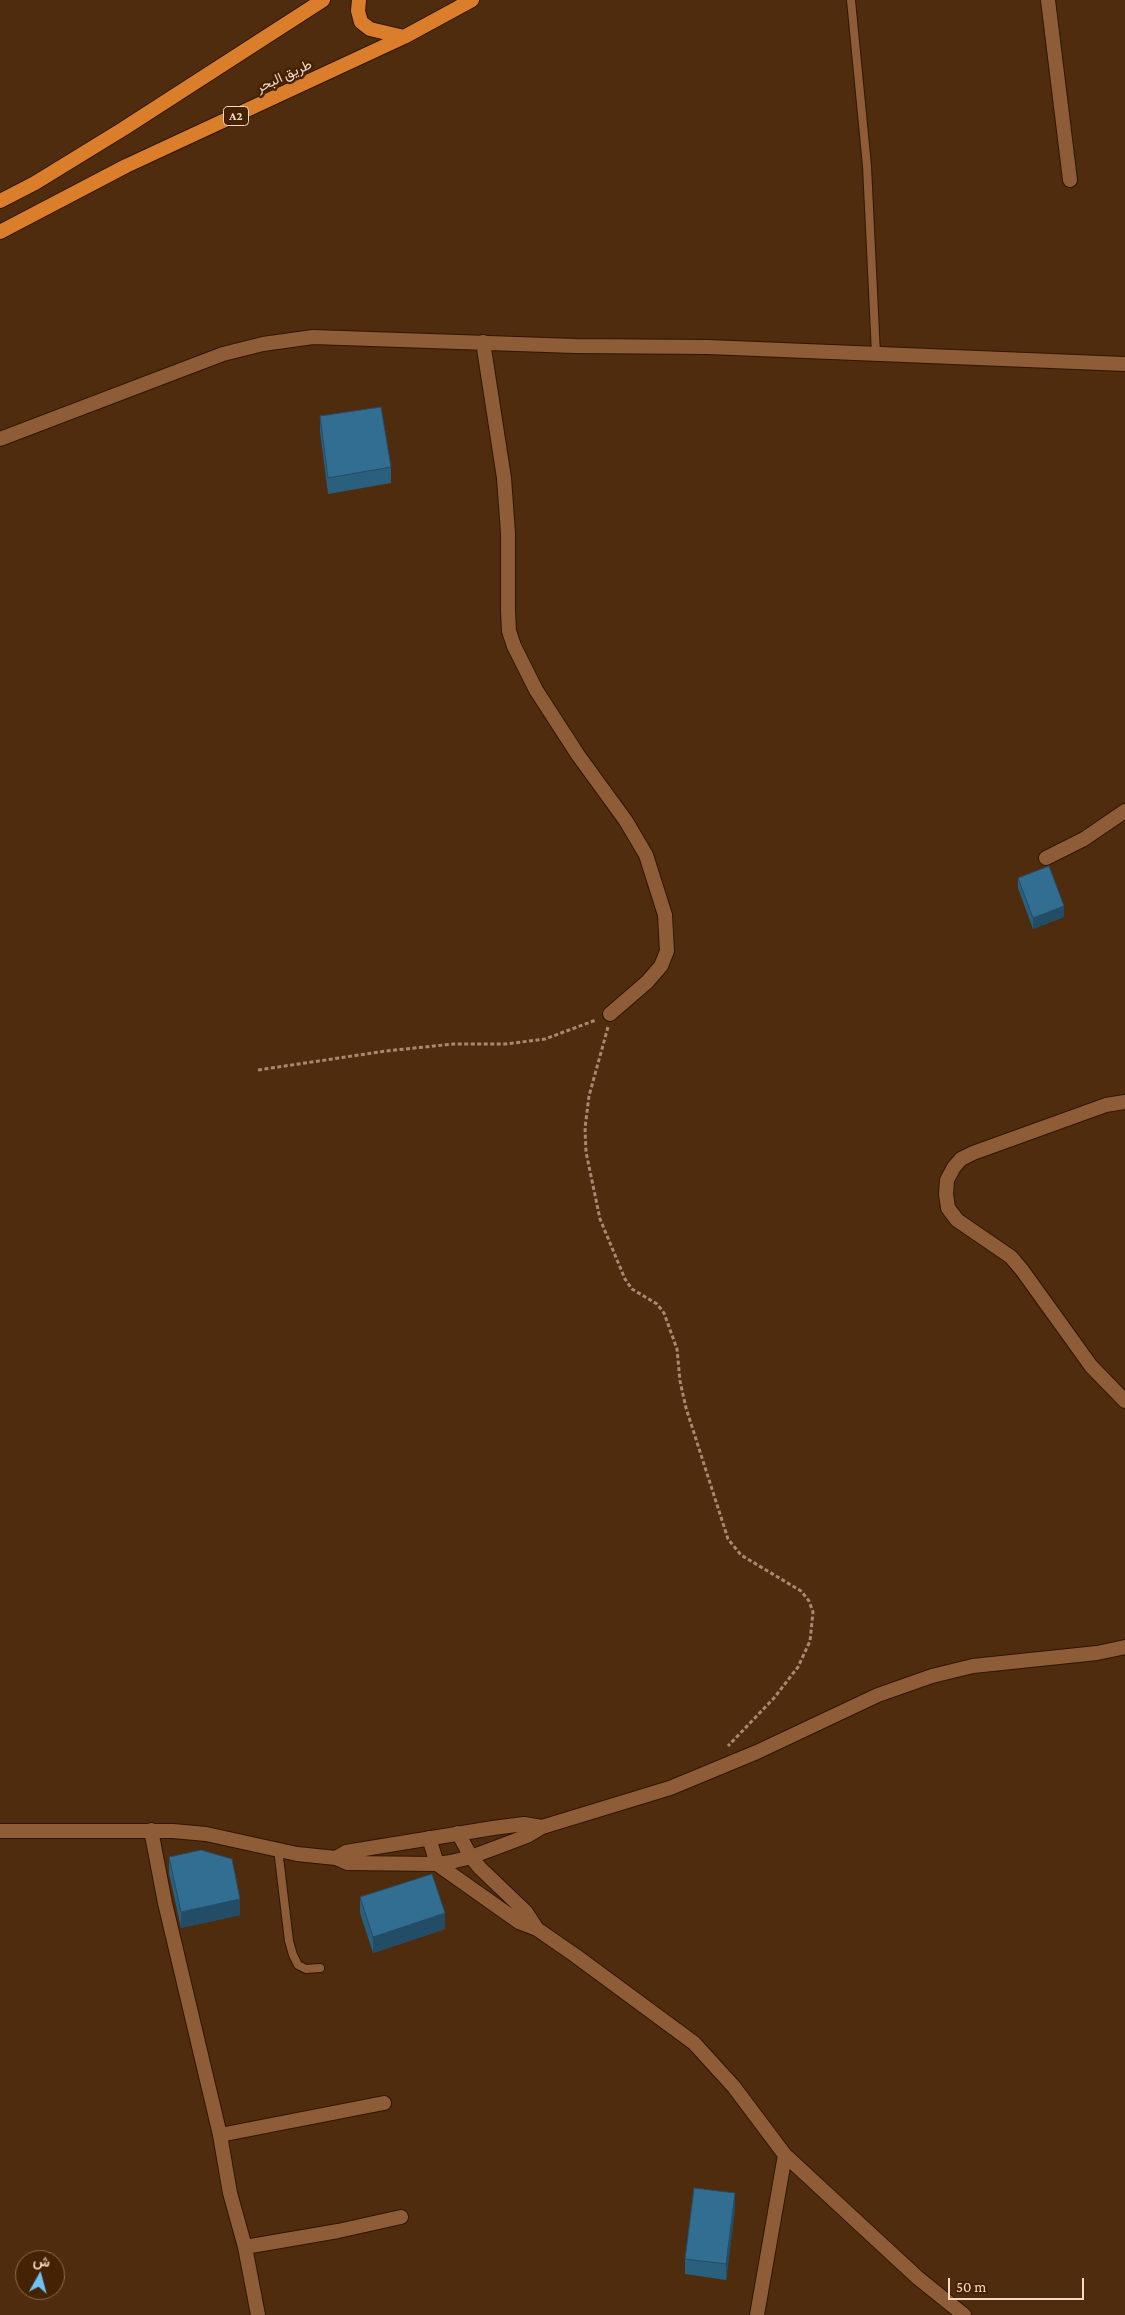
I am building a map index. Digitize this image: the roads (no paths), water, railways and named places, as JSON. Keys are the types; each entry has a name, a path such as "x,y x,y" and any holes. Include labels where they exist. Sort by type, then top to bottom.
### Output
{"highway":[{"path":"0,201 35,183 123,129 323,0"},
{"path":"359,0 358,11 361,22 370,30 404,37"},
{"name":"طريق البحر","path":"0,232 126,166 404,37 472,0"}],"street":[{"path":"1048,0 1070,180"},
{"path":"0,439 223,354 262,344 313,337 575,346 708,346 1125,364"},
{"path":"483,342 504,478 508,533 509,631 522,664 552,714 578,755 626,821 646,855 665,915 667,951 661,966 647,982 610,1014"},
{"path":"1046,858 1084,839 1125,811"},
{"path":"1125,1102 1106,1105 973,1152 961,1159 954,1167 947,1180 946,1194 948,1208 957,1220 1011,1258 1022,1270 1091,1366 1125,1401"},
{"path":"0,1831 150,1830 206,1834 278,1849 336,1858 347,1862 437,1864 471,1857 527,1836 542,1827 670,1788 757,1752 878,1695 932,1676 973,1666 1097,1653 1125,1647"},
{"path":"336,1858 346,1852 458,1833 524,1824 542,1827"},
{"path":"150,1830 165,1903 220,2135 230,2193 244,2247 258,2315"},
{"path":"458,1833 471,1857 526,1912 537,1929"},
{"path":"429,1838 437,1864 519,1922 537,1929 667,2021 694,2043 734,2087 785,2155 918,2278 964,2315"},
{"path":"220,2135 384,2102"},
{"path":"757,2315 785,2155"},
{"path":"244,2247 338,2231 401,2217"}],"lane":[{"path":"851,0 867,166 876,354"},
{"path":"278,1849 289,1941 293,1955 298,1965 306,1969 320,1968"}]}
